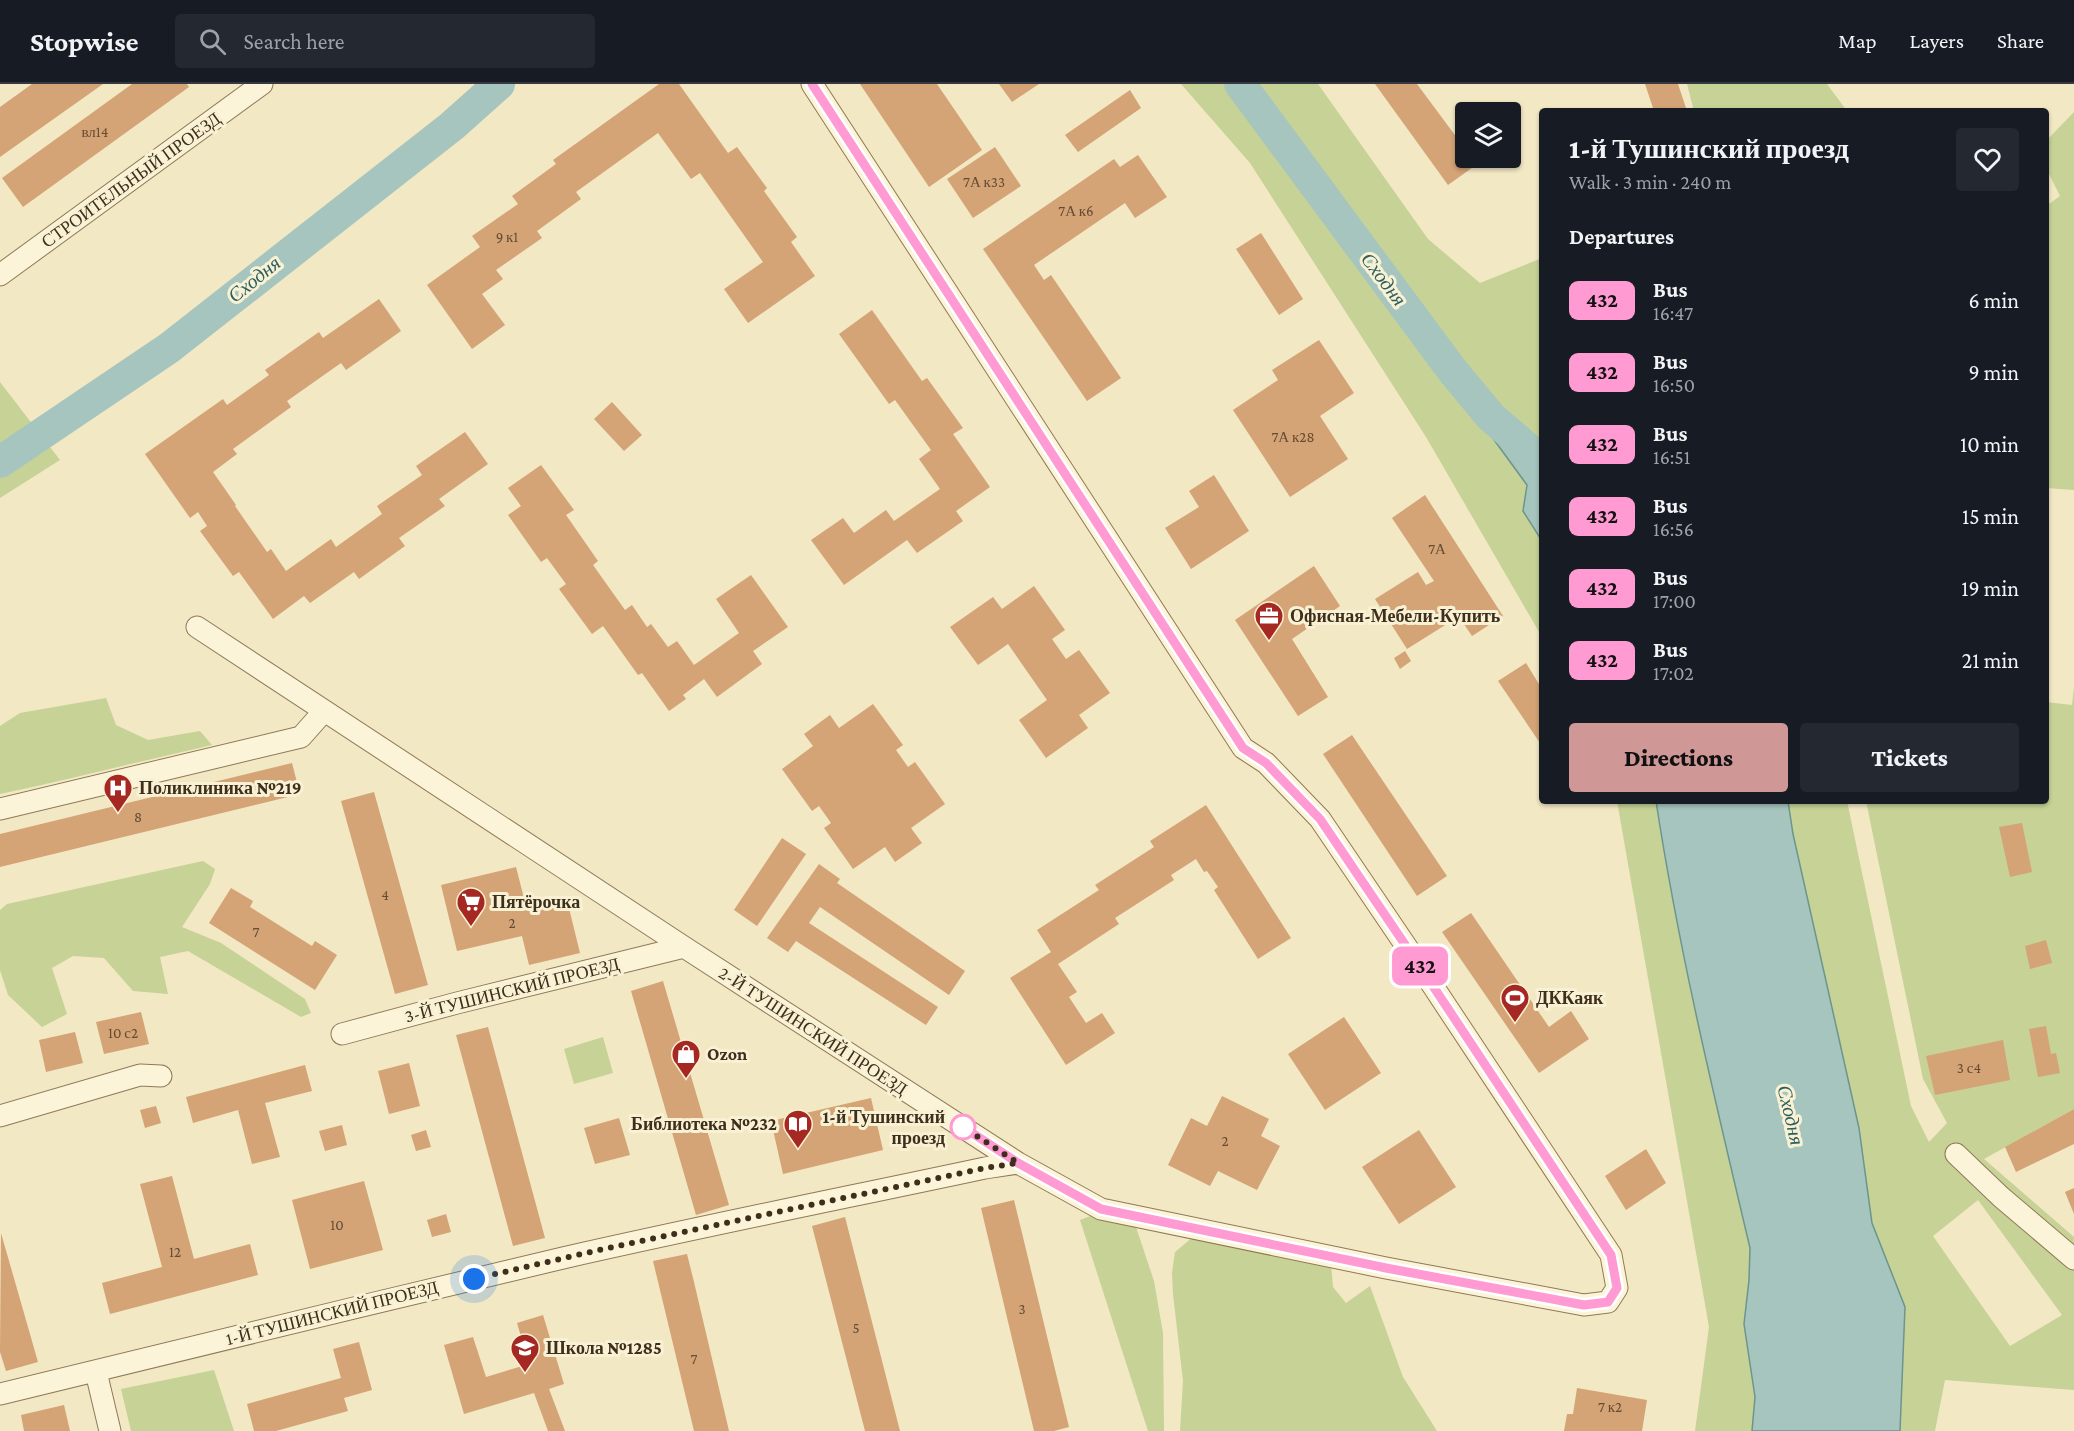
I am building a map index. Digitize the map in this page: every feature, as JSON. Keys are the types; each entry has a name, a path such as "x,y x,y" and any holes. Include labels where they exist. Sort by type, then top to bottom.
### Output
{"street":[{"name":"СТРОИТЕЛЬНЫЙ ПРОЕЗД","path":"0,275 262,84"},
{"name":"2-Й ТУШИНСКИЙ ПРОЕЗД","path":"197,627 1018,1163 1101,1209 1386,1268 1584,1305 1608,1302 1617,1288 1611,1255 1320,819 1266,763 1243,748 812,84"},
{"path":"0,809 301,737 324,711"},
{"name":"3-Й ТУШИНСКИЙ ПРОЕЗД","path":"342,1034 468,1000 684,947"},
{"path":"0,1116 140,1075 161,1076"},
{"path":"1956,1154 2001,1197 2074,1259"},
{"name":"1-Й ТУШИНСКИЙ ПРОЕЗД","path":"0,1394 352,1307 571,1256 985,1168 1018,1163"},
{"path":"96,1372 110,1431"}],"green space":[{"path":"1181,84 1318,84 1428,239 1480,283 1539,259 1539,447 1512,417 1492,437 1527,485 1523,511 1539,536 1539,632 1426,437 1250,163"},
{"path":"1687,84 1827,84 1845,108 1693,108"},
{"path":"2074,112 2074,490 2049,488 2049,204 2060,196 2049,174 2049,138"},
{"path":"0,382 60,460 0,498"},
{"path":"2074,687 2074,1109 1984,1159 2074,1237 2074,1390 1945,1380 1935,1431 1900,1431 1905,1307 1872,1223 1859,1128 1793,834 1788,804 1848,804 1911,1106 1929,1142 1947,1123 1923,1079 1867,804 2049,804 2049,702 2072,705","holes":["1978,1200 2062,1315 2010,1346 1933,1236"]},
{"path":"106,698 116,725 148,740 200,731 212,745 0,794 0,726 20,713"},
{"path":"1618,804 1656,804 1675,914 1750,1248 1744,1324 1755,1397 1752,1431 1695,1431 1709,1327"},
{"path":"203,861 215,869 210,884 182,927 221,943 305,999 311,1013 301,1017 188,951 160,957 168,994 133,991 104,958 73,956 52,968 67,1014 42,1027 8,995 0,970 0,910 7,904"},
{"path":"603,1037 613,1073 574,1084 564,1049"},
{"path":"1098,1213 1134,1221 1154,1281 1163,1333 1164,1431 1148,1431 1080,1220"},
{"path":"1193,1237 1331,1263 1333,1287 1346,1303 1370,1286 1403,1377 1437,1431 1180,1431 1183,1381 1172,1273 1175,1252"},
{"path":"214,1370 234,1431 131,1431 121,1389"}],"water":[{"path":"1512,417 1539,447 1539,536 1523,511 1527,485 1492,437"},
{"path":"1656,804 1788,804 1793,834 1859,1128 1872,1223 1905,1307 1900,1431 1752,1431 1755,1397 1744,1324 1750,1248 1711,1081 1665,857"}],"building":[{"path":"32,84 103,84 0,157 0,107"},
{"path":"132,84 187,84 189,87 23,207 2,178"},
{"path":"659,84 679,84 728,153 737,147 767,188 764,191 797,237 791,242 815,276 748,323 724,289 763,262 700,173 691,179 658,133 576,192 581,199 537,231 542,238 496,270 503,279 482,294 505,325 472,349 427,285 480,247 472,236 518,204 512,196 556,164 553,160"},
{"path":"860,84 937,84 982,150 929,187"},
{"path":"999,84 1039,84 1012,102"},
{"path":"1375,84 1417,84 1455,135 1455,168 1472,168 1448,185"},
{"path":"1645,84 1678,84 1686,108 1653,108"},
{"path":"1130,90 1141,108 1078,152 1065,135"},
{"path":"995,147 1021,186 973,218 947,179"},
{"path":"1138,155 1167,197 1135,218 1125,203 1034,265 1044,280 1051,275 1121,378 1087,401 983,249 1114,159 1120,167"},
{"path":"1261,233 1303,299 1279,315 1236,249"},
{"path":"379,299 401,331 346,370 341,363 287,401 291,407 233,449 237,454 213,472 235,506 267,552 271,549 286,571 331,539 336,547 382,514 377,506 422,475 416,466 465,432 488,464 439,499 445,506 399,538 405,546 359,579 354,572 310,603 304,596 273,619 239,572 233,576 200,531 207,526 198,512 190,518 145,454 223,399 227,405 269,375 265,370 319,332 323,338"},
{"path":"872,310 922,381 927,378 963,428 953,434 990,487 956,511 963,521 917,553 907,540 844,585 811,540 843,518 854,533 886,510 894,521 940,489 919,459 931,450 895,400 889,404 839,334"},
{"path":"1319,340 1354,393 1320,416 1348,459 1290,497 1233,410 1278,380 1272,370"},
{"path":"612,402 642,435 624,451 594,419"},
{"path":"541,465 574,510 566,515 598,561 593,565 625,610 632,605 647,627 651,624 668,647 677,641 694,665 739,633 716,599 751,575 788,627 753,651 762,664 717,697 704,679 683,695 686,699 669,711 642,673 638,675 603,626 592,634 559,589 566,584 547,558 541,562 508,515 521,506 508,488"},
{"path":"1214,475 1249,531 1191,569 1165,528 1199,507 1189,491"},
{"path":"1425,495 1503,616 1472,636 1451,605 1443,612 1450,622 1407,649 1375,599 1418,572 1426,585 1434,581 1392,518"},
{"path":"1314,566 1340,606 1292,639 1328,697 1298,716 1235,620"},
{"path":"1034,586 1065,630 1052,639 1066,659 1079,650 1110,693 1079,715 1088,728 1046,758 1019,720 1047,700 1008,644 978,665 950,627 993,597 1002,609"},
{"path":"1405,651 1411,661 1400,669 1394,658"},
{"path":"1526,663 1539,684 1539,742 1498,681"},
{"path":"873,704 903,745 896,750 908,767 915,762 945,804 911,828 922,843 895,862 885,847 853,869 824,828 831,823 819,806 812,811 782,769 813,746 804,734 830,715 839,728"},
{"path":"1352,735 1447,876 1417,896 1323,754"},
{"path":"292,763 300,794 0,867 0,834"},
{"path":"374,792 428,985 395,994 341,801"},
{"path":"1206,805 1291,938 1258,959 1214,890 1218,887 1196,859 1171,875 1174,880 1115,918 1119,924 1058,964 1077,992 1069,997 1086,1023 1102,1013 1115,1033 1066,1065 1010,978 1051,952 1037,930 1099,890 1095,885 1154,847 1150,841"},
{"path":"2022,823 2032,872 2010,877 1999,827"},
{"path":"782,838 806,854 757,926 734,910"},
{"path":"819,864 840,879 837,883 965,971 949,995 820,907 809,923 938,1007 926,1025 796,941 788,952 767,938"},
{"path":"516,867 527,910 567,900 580,953 529,965 522,936 457,951 441,885"},
{"path":"231,888 253,901 250,907 312,946 315,941 337,955 315,990 209,923"},
{"path":"1471,913 1549,1027 1571,1011 1589,1039 1539,1073 1442,932"},
{"path":"2046,940 2052,963 2030,969 2025,946"},
{"path":"663,981 729,1205 696,1215 631,991"},
{"path":"141,1012 149,1044 104,1054 96,1022"},
{"path":"1344,1017 1381,1073 1325,1110 1288,1054"},
{"path":"2046,1026 2051,1054 2056,1053 2060,1073 2038,1077 2029,1029"},
{"path":"488,1027 545,1238 513,1246 456,1035"},
{"path":"75,1032 83,1063 46,1072 39,1040"},
{"path":"2003,1040 2010,1080 1935,1095 1926,1056"},
{"path":"409,1063 420,1106 389,1114 378,1071"},
{"path":"305,1065 312,1091 265,1103 280,1157 252,1164 238,1110 193,1123 186,1097"},
{"path":"1222,1096 1269,1119 1261,1136 1280,1146 1257,1190 1218,1171 1210,1186 1168,1165 1191,1118 1207,1126"},
{"path":"871,1098 883,1150 783,1174 771,1121"},
{"path":"156,1106 161,1123 145,1128 140,1110"},
{"path":"2074,1109 2074,1144 2016,1172 2005,1147"},
{"path":"619,1118 630,1155 595,1164 584,1128"},
{"path":"342,1125 347,1145 325,1151 319,1131"},
{"path":"426,1130 431,1147 416,1151 411,1135"},
{"path":"1419,1130 1456,1187 1399,1224 1362,1167"},
{"path":"1646,1149 1666,1183 1626,1210 1605,1176"},
{"path":"172,1176 194,1259 250,1244 258,1275 110,1314 102,1283 162,1267 140,1184"},
{"path":"364,1181 383,1250 310,1269 292,1200"},
{"path":"2074,1188 2074,1214 2065,1192"},
{"path":"1014,1200 1069,1427 1054,1431 1034,1431 981,1208"},
{"path":"446,1214 451,1232 432,1237 427,1220"},
{"path":"845,1217 900,1431 865,1431 812,1226"},
{"path":"1,1233 38,1362 6,1371 0,1352"},
{"path":"687,1254 729,1431 694,1431 653,1261"},
{"path":"543,1315 564,1384 549,1389 565,1431 548,1431 534,1393 464,1414 444,1345 473,1337 486,1377 529,1364 517,1323"},
{"path":"359,1342 372,1390 344,1398 348,1411 276,1431 254,1431 247,1404 341,1378 333,1349"},
{"path":"1577,1388 1647,1400 1642,1431 1564,1431 1567,1414 1573,1414"},
{"path":"64,1405 70,1431 24,1431 21,1415"}],"waterway":[{"name":"Сходня","path":"0,462 169,348 452,126 499,84"},
{"name":"Сходня","path":"1240,84 1452,370 1491,417 1539,458"}],"bus line":[{"name":"432","path":"812,84 1243,748 1266,763 1320,819 1427,977 1611,1255 1617,1288 1608,1302 1584,1305 1386,1268 1101,1209 1018,1163 963,1127"}],"place":[{"name":"Офисная-Мебели-Купить","path":"1269,642"},
{"name":"Поликлиника №219","path":"118,814"},
{"name":"Пятёрочка","path":"471,928"},
{"name":"ДККаяк","path":"1515,1024"},
{"name":"Ozon","path":"686,1080"},
{"name":"1-й Тушинский проезд","path":"963,1127"},
{"name":"Библиотека №232","path":"798,1150"},
{"name":"Школа №1285","path":"525,1374"}],"route":[{"path":"474,1279 620,1245 1018,1163 963,1127"}]}
